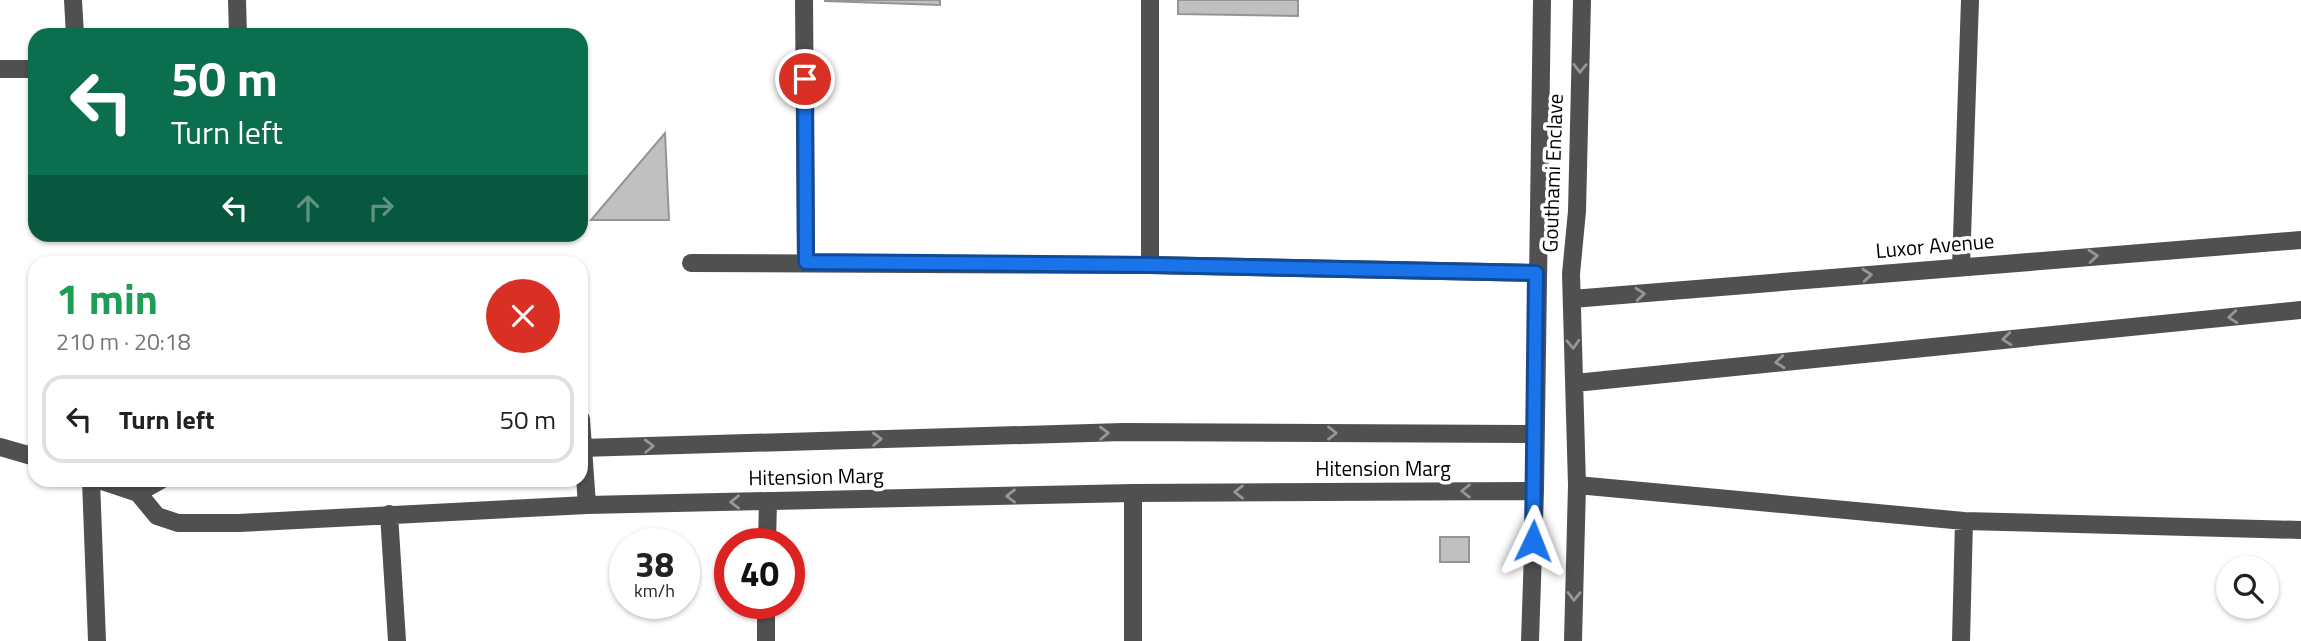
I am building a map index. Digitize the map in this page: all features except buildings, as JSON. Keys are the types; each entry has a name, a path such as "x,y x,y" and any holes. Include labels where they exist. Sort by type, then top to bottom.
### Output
{"street":[{"path":"73,0 75,28"},
{"path":"237,0 238,28"},
{"path":"804,0 806,262"},
{"path":"1150,0 1150,265"},
{"name":"Gouthami Enclave","path":"1530,641 1535,491 1536,273 1542,0"},
{"name":"Gouthami Enclave","path":"1573,641 1577,485 1572,274 1577,211 1582,0"},
{"path":"1961,267 1970,0"},
{"path":"0,69 28,69"},
{"name":"Luxor Avenue","path":"1572,299 2301,240"},
{"path":"691,263 1150,265 1536,273"},
{"path":"1574,383 2301,310"},
{"name":"Hitension Marg","path":"588,448 1123,432 1535,434"},
{"path":"0,446 28,455"},
{"path":"1577,485 1964,521 2301,530"},
{"path":"91,487 97,641"},
{"path":"120,487 138,493 149,487"},
{"path":"585,487 587,505"},
{"name":"Hitension Marg","path":"138,493 157,516 178,523 239,523 587,505 1133,493 1535,491"},
{"path":"1133,493 1133,641"},
{"path":"767,528 768,501"},
{"path":"389,514 397,641"},
{"path":"1961,641 1964,521"},
{"path":"766,619 766,641"}],"route":[{"path":"805,79 806,262 1150,265 1536,273 1533,541"}]}
